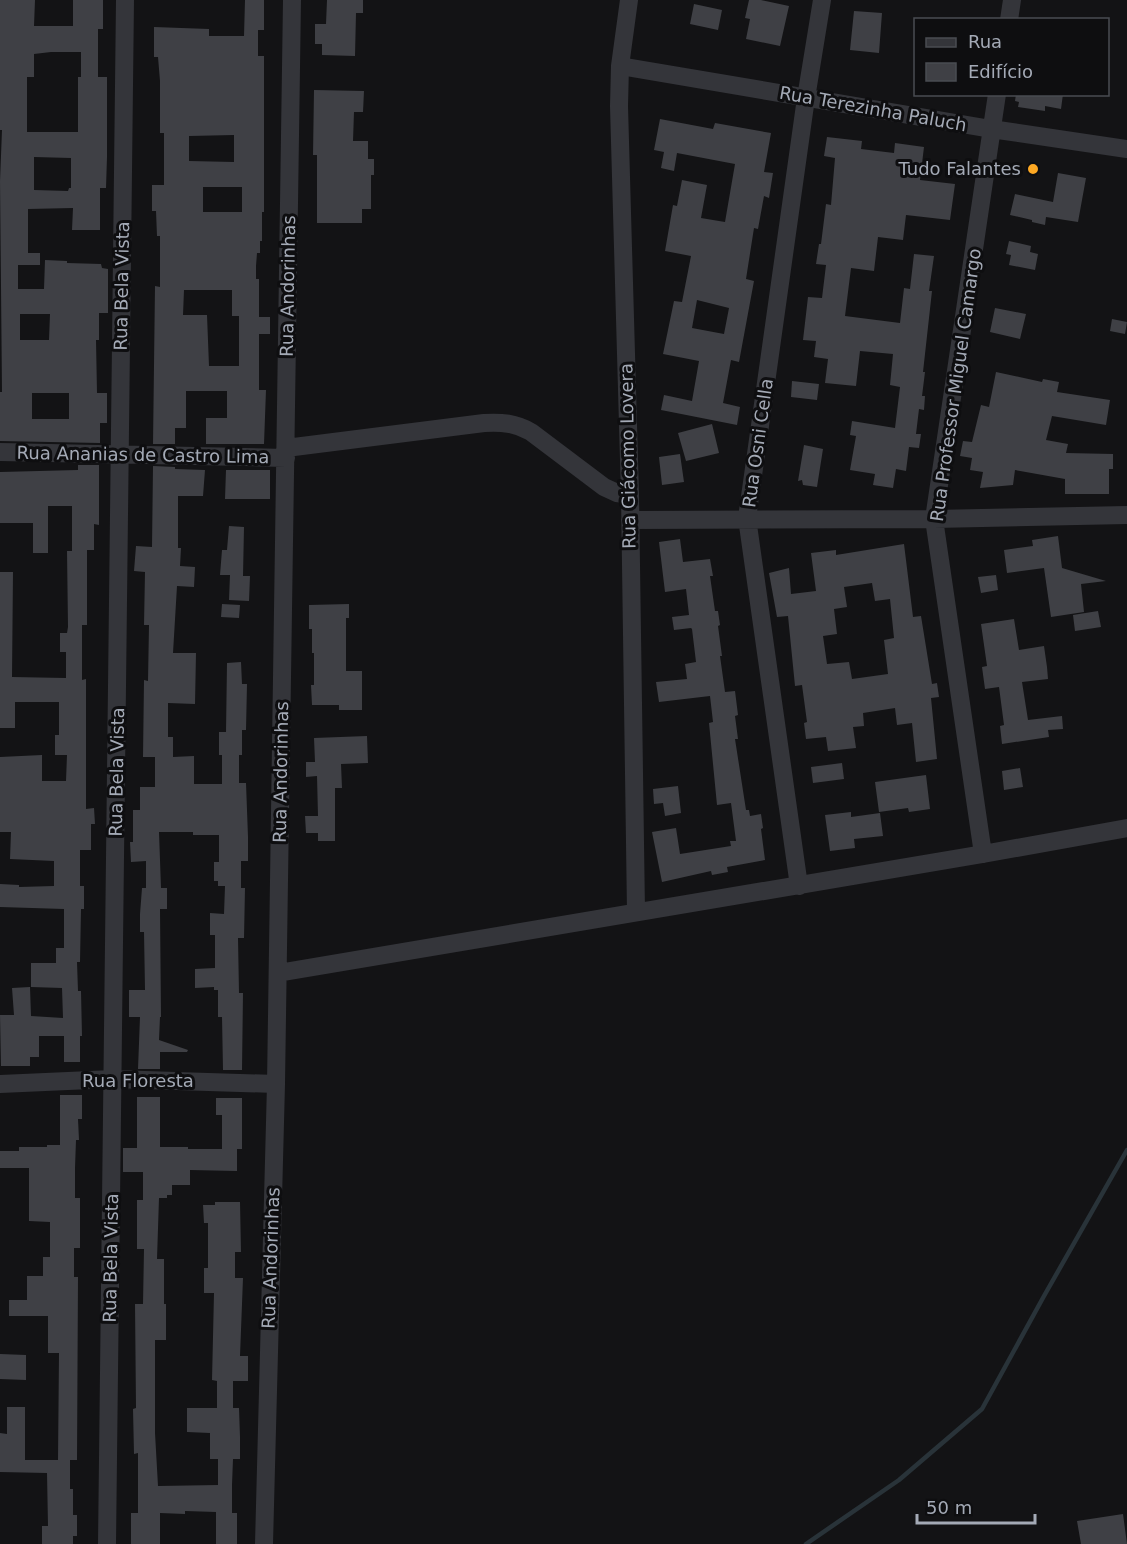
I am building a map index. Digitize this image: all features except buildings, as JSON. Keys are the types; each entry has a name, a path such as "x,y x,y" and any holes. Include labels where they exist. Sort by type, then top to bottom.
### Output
{"street":[{"name":"Rua Bela Vista","path":"107,1544 125,0"},
{"name":"Rua Andorinhas","path":"264,1544 276,1084 292,0"},
{"name":"Rua Giácomo Lovera","path":"629,0 620,66 620,106 630,495 636,912"},
{"name":"Rua Osni Cella","path":"799,886 747,518 822,0"},
{"path":"1009,18 1012,0"},
{"name":"Rua Terezinha Paluch","path":"620,66 991,129 1127,149"},
{"name":"Rua Professor Miguel Camargo","path":"983,854 934,519 997,96"},
{"name":"Rua Ananias de Castro Lima","path":"0,452 286,453 484,423 509,423 531,432 604,487 617,493 630,495"},
{"path":"630,520 934,519 1127,515"},
{"path":"278,973 799,886 1127,828"},
{"name":"Rua Floresta","path":"0,1084 113,1079 276,1084"}],"waterway":[{"path":"806,1544 899,1480 982,1409 1127,1150"}],"place":[{"name":"Tudo Falantes","path":"1033,169"}]}
